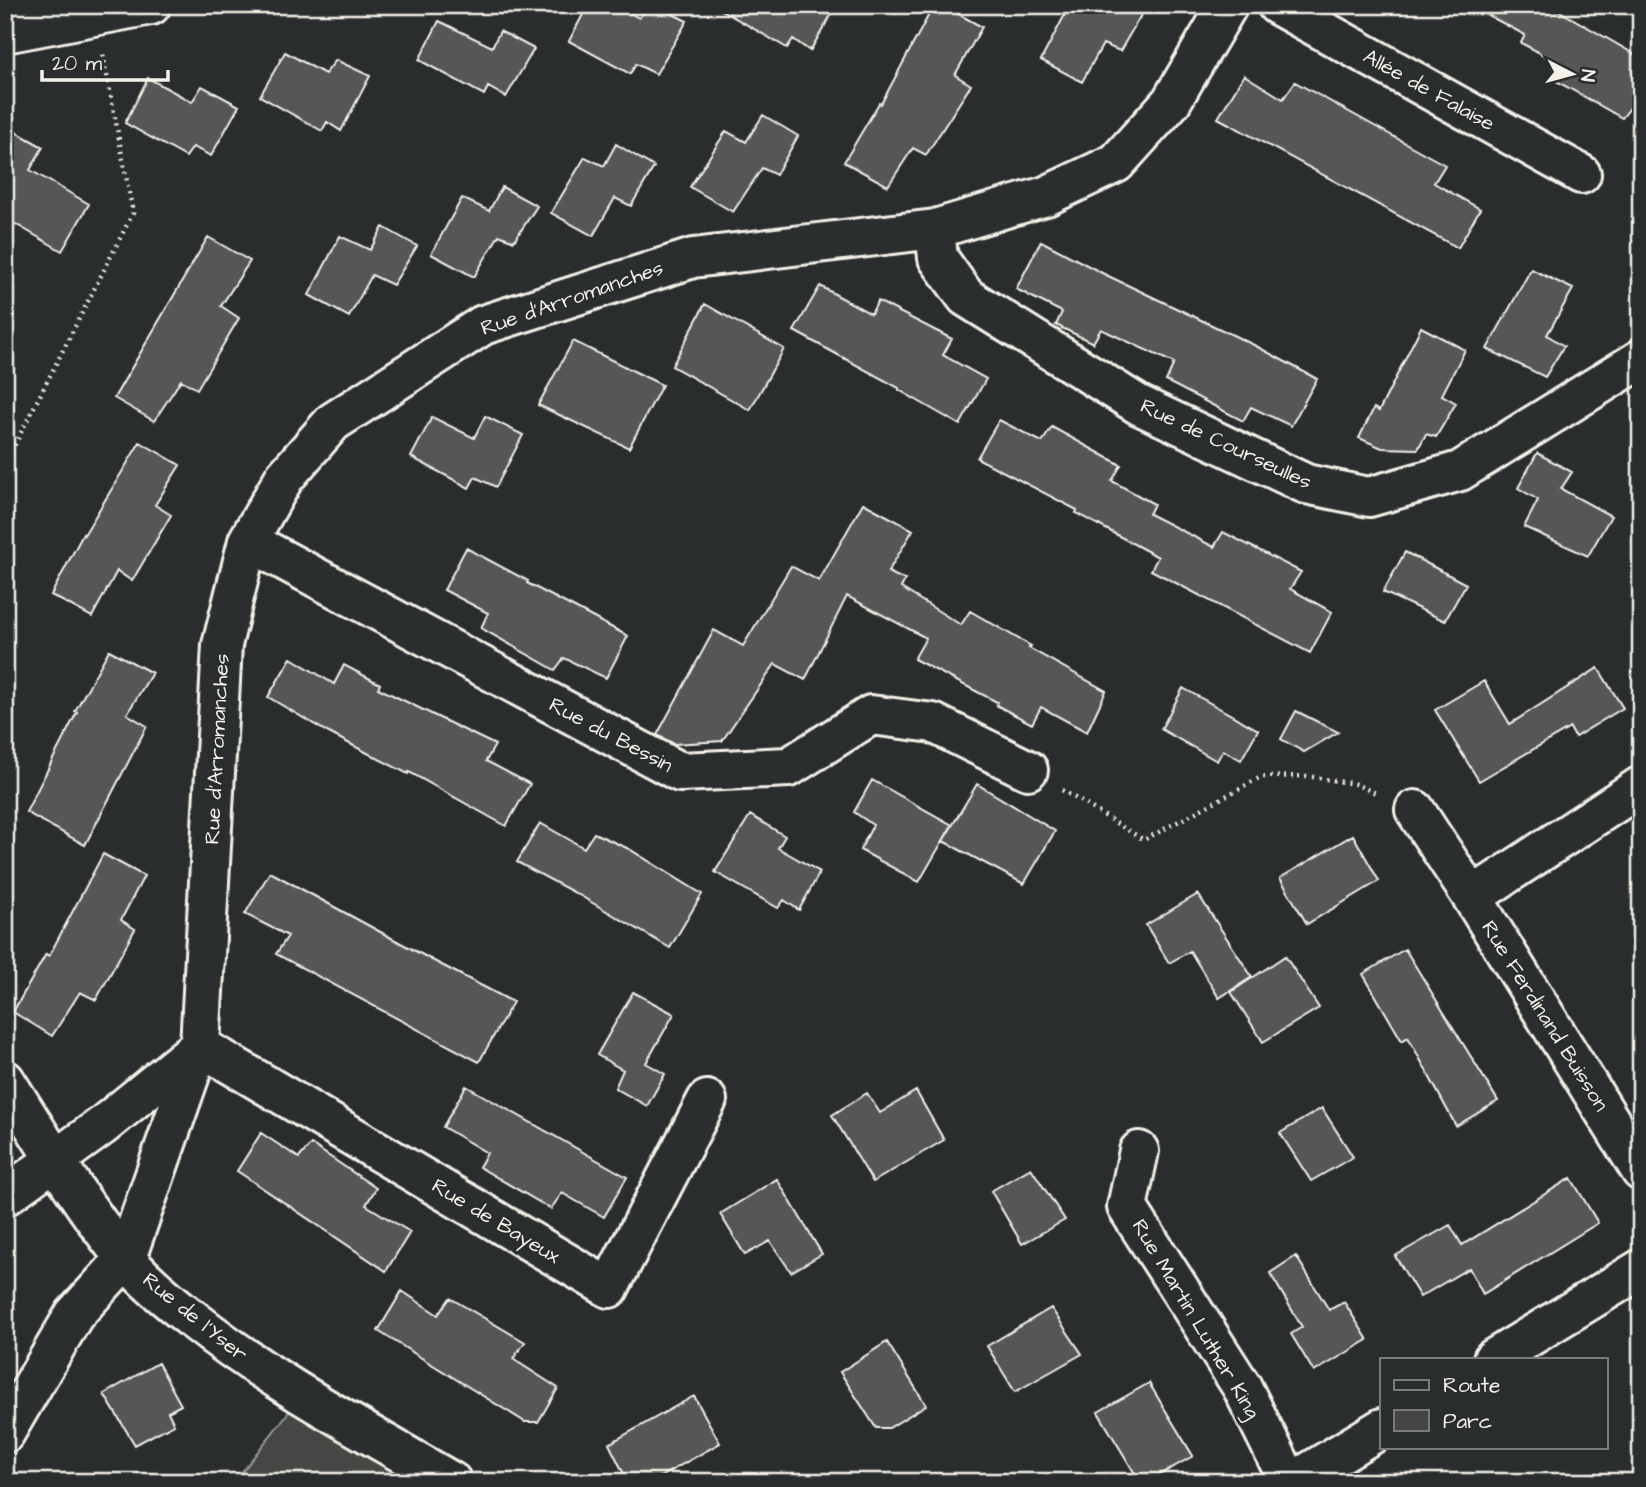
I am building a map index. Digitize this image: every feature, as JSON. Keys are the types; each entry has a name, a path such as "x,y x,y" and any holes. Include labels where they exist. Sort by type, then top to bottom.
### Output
{"street":[{"path":"5,33 150,5"},
{"name":"Rue d'Arromanches","path":"126,1258 200,1046 222,645 247,541 284,478 333,422 483,325 693,258 934,229 1046,196 1116,163 1171,102 1228,5"},
{"name":"Allée de Falaise","path":"1277,5 1581,174"},
{"name":"Rue de Courseulles","path":"934,229 938,258 966,297 1139,405 1306,484 1369,497 1460,471 1641,359"},
{"name":"Rue du Bessin","path":"247,541 680,772 789,767 871,715 933,723 1028,770"},
{"name":"Rue Ferdinand Buisson","path":"1472,897 1641,786"},
{"name":"Rue Ferdinand Buisson","path":"1415,810 1472,897 1641,1171"},
{"path":"5,1196 56,1160 200,1046"},
{"name":"Rue de Bayeux","path":"200,1046 609,1288 707,1100"},
{"name":"Rue de l'Yser","path":"5,1080 56,1160 126,1258 172,1303 223,1344 289,1388 452,1482"},
{"name":"Rue Martin Luther King","path":"1139,1151 1128,1208 1242,1387 1291,1482"},
{"path":"5,1433 74,1315 126,1258"},
{"path":"1495,1358 1641,1269"},
{"path":"1291,1482 1380,1429"}],"path":[{"path":"5,464 133,214 96,16"},
{"path":"1028,770 1144,840 1261,778 1307,776 1355,784 1415,810"}],"green space":[{"path":"292,1408 429,1482 234,1482"}],"building":[{"path":"588,5 616,5 639,18 649,5 654,5 687,21 656,74 636,64 630,74 569,41"},
{"path":"713,5 837,5 810,51 793,39 787,48"},
{"path":"934,5 942,5 982,27 955,75 971,85 926,155 913,148 888,186 844,162 879,103 881,104"},
{"path":"1070,5 1147,5 1120,51 1103,44 1082,82 1041,60"},
{"path":"1469,5 1549,5 1641,58 1641,94 1622,118 1553,79 1561,64 1521,43 1525,35"},
{"path":"439,21 492,47 500,31 534,49 506,97 488,87 484,95 419,60"},
{"path":"285,52 325,74 336,60 370,76 341,131 327,122 322,131 260,96"},
{"path":"1244,75 1283,99 1295,82 1445,165 1434,183 1480,209 1458,248 1218,118"},
{"path":"148,78 192,102 202,86 239,106 211,156 193,147 186,157 125,123"},
{"path":"763,115 798,136 776,175 762,168 733,212 690,187 726,131 746,142"},
{"path":"5,126 43,147 30,170 89,204 62,251 5,218"},
{"path":"616,144 654,167 631,206 615,198 593,236 551,213 585,157 604,166"},
{"path":"502,187 537,206 514,241 499,235 474,277 431,254 462,198 489,211"},
{"path":"383,227 417,246 393,285 372,275 349,317 309,295 340,236 370,250"},
{"path":"208,237 250,261 221,306 239,318 197,389 181,380 154,421 114,398"},
{"path":"1041,241 1256,346 1317,379 1291,426 1251,407 1243,421 1166,381 1174,363 1101,329 1093,343 1056,325 1062,312 1016,289"},
{"path":"1531,269 1573,289 1547,335 1564,346 1545,377 1487,349"},
{"path":"820,286 871,314 878,301 952,339 943,355 986,379 960,425 899,388 794,331"},
{"path":"705,304 784,349 750,410 672,366"},
{"path":"1421,327 1465,350 1442,395 1456,403 1436,437 1426,434 1418,449 1382,448 1359,438 1374,408 1379,411"},
{"path":"573,341 662,385 629,448 538,405"},
{"path":"485,416 523,435 496,487 475,477 469,488 411,457 432,417 474,438"},
{"path":"999,420 1042,442 1052,427 1121,465 1112,481 1154,504 1149,514 1214,547 1223,532 1301,572 1290,589 1332,612 1310,653 1151,570 1158,557 1076,513 1077,510 977,458"},
{"path":"140,442 180,465 155,505 171,515 132,581 117,571 92,617 51,595 83,534"},
{"path":"1537,453 1572,472 1561,489 1611,516 1588,556 1524,527 1538,500 1518,488"},
{"path":"863,503 913,530 888,572 905,580 901,588 961,625 970,611 1106,691 1087,732 1041,707 1032,724 996,705 997,702 914,659 926,638 847,596 805,680 775,664 722,741 674,744 657,735 714,630 743,646 791,566 819,581"},
{"path":"466,548 628,636 606,678 564,658 555,670 481,628 488,613 444,590"},
{"path":"1405,552 1466,584 1445,621 1383,592"},
{"path":"109,650 152,673 127,714 147,726 85,845 26,812 77,712 75,711"},
{"path":"291,658 334,684 344,665 380,684 378,688 495,745 486,761 530,784 506,826 409,772 408,774 329,733 268,697"},
{"path":"1598,668 1623,708 1575,737 1570,728 1479,781 1435,710 1484,681 1510,724"},
{"path":"1183,688 1258,730 1241,760 1223,750 1217,761 1161,729"},
{"path":"1296,711 1338,732 1304,752 1281,739"},
{"path":"872,780 952,825 919,882 860,850 873,825 854,812"},
{"path":"977,784 1055,831 1024,884 943,841"},
{"path":"750,815 785,836 778,848 820,872 799,910 784,900 778,908 715,872"},
{"path":"540,823 584,848 594,833 629,849 702,894 670,948 517,862"},
{"path":"1353,835 1379,881 1307,924 1280,878"},
{"path":"103,854 144,876 121,920 135,929 96,1000 80,992 52,1036 13,1012 46,954 49,956"},
{"path":"270,872 513,1002 479,1062 276,954 288,936 245,914"},
{"path":"1198,894 1252,977 1219,998 1190,951 1169,963 1146,925"},
{"path":"1405,949 1498,1101 1456,1126 1408,1037 1402,1041 1363,974"},
{"path":"1285,956 1319,1008 1263,1042 1231,992"},
{"path":"633,992 674,1014 646,1063 665,1074 647,1106 615,1088 623,1070 597,1055"},
{"path":"466,1086 627,1177 604,1217 562,1193 551,1209 479,1167 487,1153 443,1127"},
{"path":"916,1091 944,1140 873,1182 832,1115 867,1093 880,1113"},
{"path":"1322,1108 1353,1157 1311,1181 1280,1133"},
{"path":"261,1133 299,1158 311,1144 376,1188 366,1205 410,1232 386,1271 237,1171"},
{"path":"1031,1168 1065,1220 1022,1244 991,1191"},
{"path":"1571,1178 1598,1223 1483,1294 1469,1268 1420,1297 1395,1256 1450,1225 1462,1245"},
{"path":"777,1179 822,1254 791,1272 770,1241 745,1255 720,1214"},
{"path":"1296,1256 1329,1310 1344,1302 1368,1340 1314,1372 1291,1334 1302,1327 1270,1273"},
{"path":"402,1291 438,1315 450,1298 525,1342 513,1359 558,1388 538,1422 525,1422 378,1331"},
{"path":"1051,1308 1082,1354 1015,1392 987,1346"},
{"path":"887,1342 926,1405 889,1428 876,1428 840,1372"},
{"path":"158,1363 181,1405 168,1412 174,1424 135,1445 104,1394"},
{"path":"1149,1383 1193,1456 1147,1482 1140,1482 1098,1412"},
{"path":"694,1396 720,1443 651,1482 628,1482 609,1444"}]}
